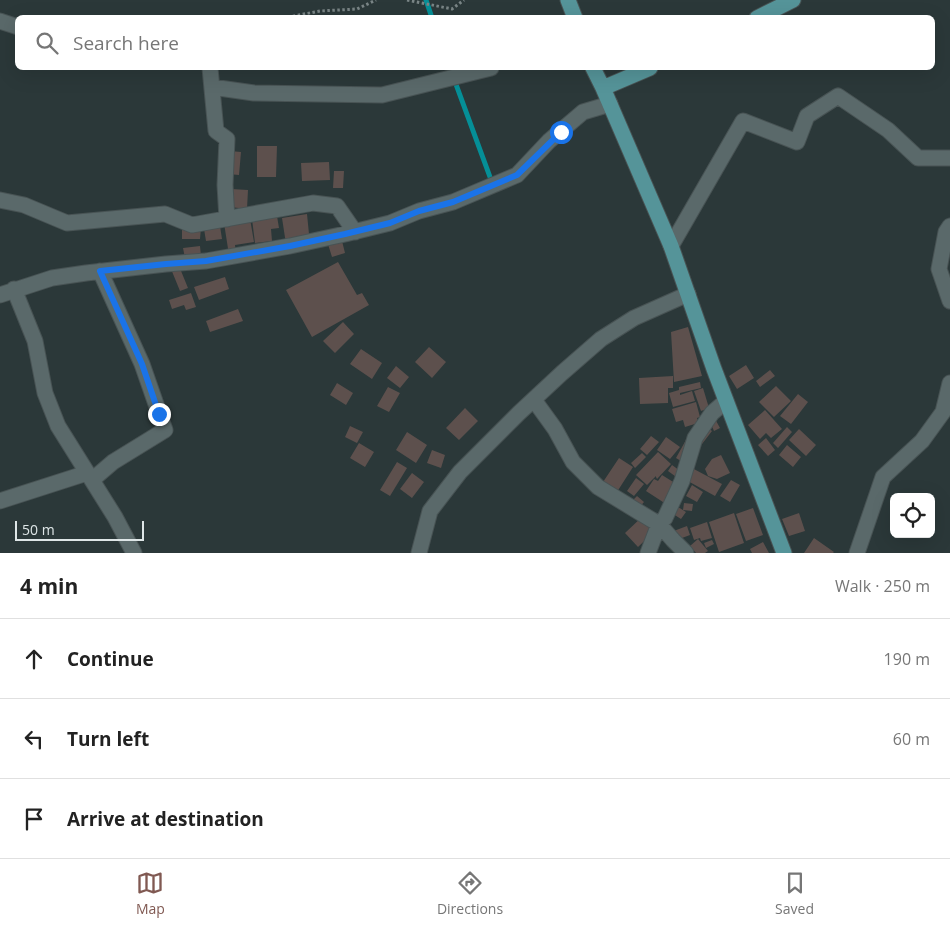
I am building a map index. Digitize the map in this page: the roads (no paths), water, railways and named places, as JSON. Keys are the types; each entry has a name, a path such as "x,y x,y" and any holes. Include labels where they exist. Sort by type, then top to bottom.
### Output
{"main road":[{"path":"568,0 574,15"},
{"path":"763,15 793,0"},
{"path":"594,70 671,246 726,401 784,553"},
{"path":"603,88 645,70"}],"street":[{"path":"0,21 15,26"},
{"path":"210,70 216,131 226,139 225,185 227,219"},
{"path":"212,87 254,93 382,95 483,70"},
{"path":"671,246 743,121 797,142 808,116 838,96 888,130 918,158 950,158"},
{"path":"134,553 115,517 58,426 45,393 35,341 7,292 52,278 100,271 206,261 290,246 390,223 419,211 453,202 517,175 550,141 583,112 610,104"},
{"path":"0,200 24,204 67,223 164,214 192,225 313,203 337,206 355,232"},
{"path":"950,226 946,232 939,269 950,301"},
{"path":"0,501 90,476 164,430 142,364 100,271"},
{"path":"419,553 430,511 460,472 495,436 562,373 601,340 634,318 688,294"},
{"path":"857,553 883,477 922,441 943,412 950,383"},
{"path":"534,400 555,429 573,462 598,487 660,524 686,553"},
{"path":"648,553 660,524 665,518 682,481 695,438 712,413 726,401"}],"waterway":[{"path":"426,0 431,15"},
{"path":"451,70 490,177"}]}
